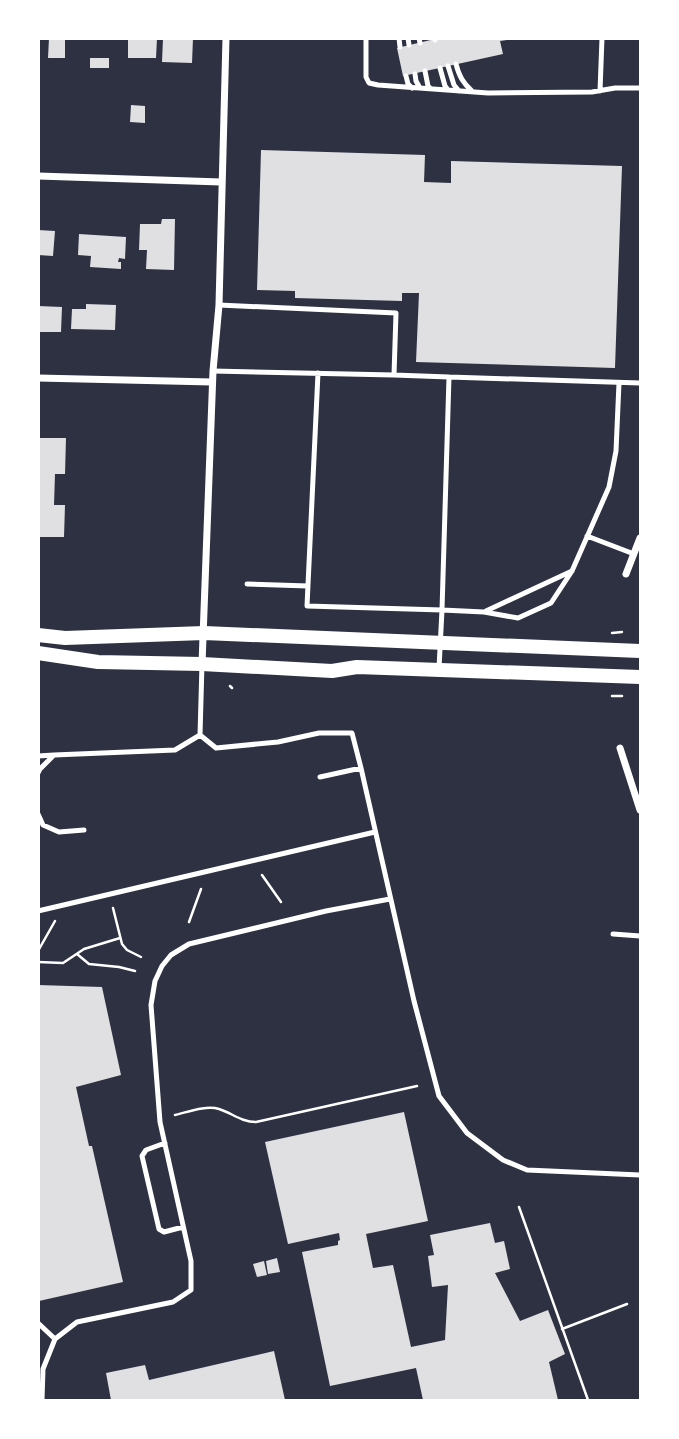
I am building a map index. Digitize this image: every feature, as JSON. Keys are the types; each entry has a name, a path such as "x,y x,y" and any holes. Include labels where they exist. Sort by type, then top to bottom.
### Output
{"main road":[{"path":"38,635 65,638 204,633 640,651"},
{"path":"38,653 98,662 332,671 357,667 640,677"}],"street":[{"path":"202,664 212,371 219,305 226,38"},
{"path":"38,176 221,182"},
{"path":"38,378 212,382"},
{"path":"626,574 640,538"},
{"path":"620,748 640,810"}],"lane":[{"path":"366,38 366,77 369,83 378,85 473,92 592,92 640,88"},
{"path":"400,38 401,47"},
{"path":"600,91 602,38"},
{"path":"456,64 464,84 473,92"},
{"path":"448,66 454,85 460,91"},
{"path":"440,68 445,86 449,90"},
{"path":"425,71 431,89"},
{"path":"415,74 415,81 420,88"},
{"path":"406,76 412,88"},
{"path":"219,305 396,313 394,375"},
{"path":"212,371 640,383"},
{"path":"317,373 307,606 484,612 518,618 551,603 572,571 609,486 616,451 619,383"},
{"path":"439,670 449,377"},
{"path":"587,536 635,554"},
{"path":"484,612 572,571"},
{"path":"247,584 308,586"},
{"path":"200,735 202,664"},
{"path":"200,735 216,748 278,742 319,733 352,733 414,1002 439,1096 467,1133 503,1160 527,1170 640,1175"},
{"path":"38,756 175,750 200,735"},
{"path":"38,773 54,755"},
{"path":"320,777 361,768"},
{"path":"38,814 43,825 60,832 84,830"},
{"path":"38,911 375,832"},
{"path":"42,1401 43,1368 55,1339 77,1322 173,1302 191,1290 191,1261 160,1122 151,1005 155,981 162,966 171,955 189,944 326,911 390,899"},
{"path":"613,934 640,936"},
{"path":"165,1143 146,1150 142,1156 159,1229 164,1232 183,1227"},
{"path":"38,1323 55,1339"}],"path":[{"path":"612,633 622,632"},
{"path":"612,696 622,696"},
{"path":"262,875 281,902"},
{"path":"189,922 201,889"},
{"path":"113,908 124,947 141,957"},
{"path":"38,951 55,921"},
{"path":"38,962 63,963 76,953 120,938"},
{"path":"76,953 89,964 135,971"},
{"path":"175,1115 216,1108 242,1120 256,1122 417,1086"},
{"path":"519,1207 588,1401"},
{"path":"562,1329 627,1304"}],"building":[{"path":"49,38 65,38 65,58 48,58"},
{"path":"128,38 157,38 156,58 128,58"},
{"path":"163,38 193,38 192,63 162,62"},
{"path":"439,38 507,40 500,41 503,54 403,76 397,48"},
{"path":"90,58 109,58 109,68 90,68"},
{"path":"131,105 145,106 145,123 130,122"},
{"path":"261,150 425,155 424,182 451,183 451,161 622,166 615,368 416,362 419,293 402,293 402,301 295,298 295,291 257,290"},
{"path":"162,219 175,219 174,270 146,269 147,250 139,250 140,224 161,224"},
{"path":"38,230 55,231 53,256 38,255"},
{"path":"79,234 126,237 125,259 119,258 118,262 121,262 121,269 90,267 91,256 78,255"},
{"path":"86,304 116,305 115,330 71,329 72,309 86,309"},
{"path":"38,306 62,307 61,332 38,332"},
{"path":"38,438 66,438 65,474 55,474 54,505 65,505 64,537 38,537"},
{"path":"38,985 102,987 121,1075 76,1087 123,1282 39,1301"},
{"path":"404,1112 428,1221 366,1234 373,1268 393,1265 411,1347 445,1340 448,1285 432,1287 428,1256 434,1255 430,1235 490,1223 495,1243 504,1241 510,1269 495,1273 520,1321 548,1310 565,1354 549,1362 558,1400 423,1400 416,1368 330,1386 302,1252 338,1245 339,1233 288,1244 265,1142"},
{"path":"277,1258 280,1272 268,1274 266,1261"},
{"path":"264,1261 267,1275 257,1277 253,1264"},
{"path":"274,1351 285,1400 111,1400 106,1373 145,1365 149,1380"}]}
